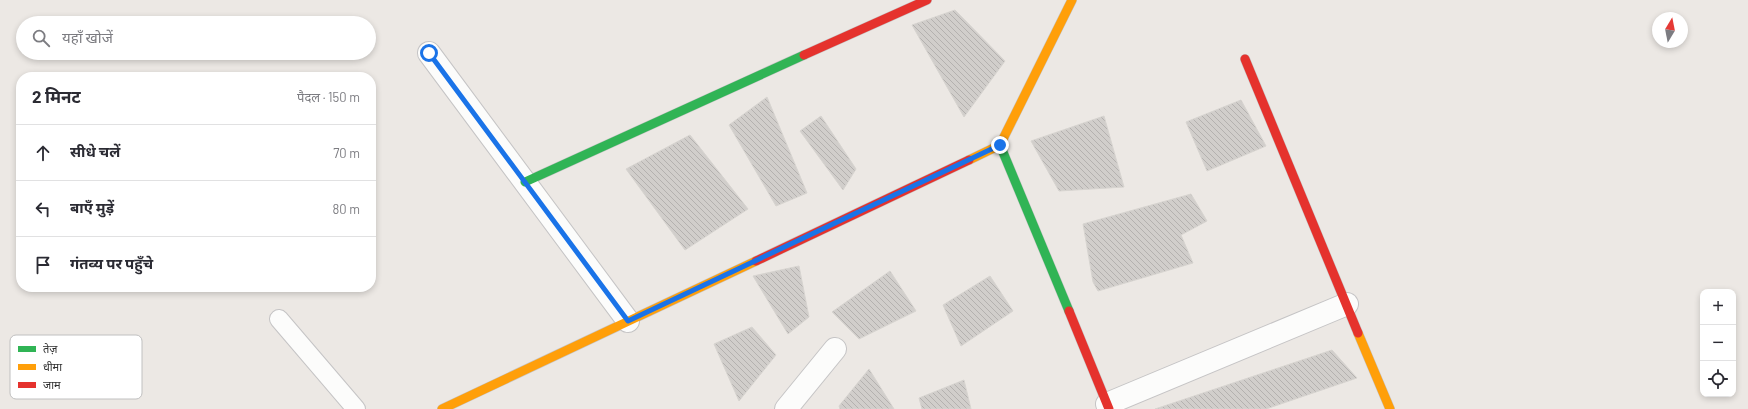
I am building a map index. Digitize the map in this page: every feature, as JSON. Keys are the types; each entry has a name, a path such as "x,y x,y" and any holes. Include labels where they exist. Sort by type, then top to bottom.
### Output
{"street":[{"path":"525,182 927,0"},
{"path":"443,409 1000,145 1072,0"},
{"path":"429,53 628,321"},
{"path":"1246,59 1390,409"},
{"path":"1000,145 1108,406 1347,304"},
{"path":"792,407 835,349"}],"lane":[{"path":"279,319 356,409"}],"building":[{"path":"955,10 1005,61 964,117 912,25"},
{"path":"767,97 807,193 776,206 729,125"},
{"path":"1241,100 1266,146 1207,171 1186,122"},
{"path":"821,116 856,169 843,190 800,131"},
{"path":"1104,116 1124,187 1059,191 1031,141"},
{"path":"690,135 748,209 685,250 626,169"},
{"path":"1191,194 1207,221 1181,235 1193,263 1098,291 1093,282 1083,224"},
{"path":"799,266 809,317 788,334 753,276"},
{"path":"890,271 916,311 859,339 832,312"},
{"path":"990,276 1013,311 961,346 943,305"},
{"path":"752,327 776,355 739,401 714,344"},
{"path":"1332,350 1357,378 1266,409 1155,409"},
{"path":"869,369 894,409 840,409 839,406"},
{"path":"964,380 971,409 922,409 919,398"}],"traffic: fast":[{"path":"525,182 804,55"},
{"path":"1000,145 1069,311"}],"traffic: slow":[{"path":"969,160 1000,145 1072,0"},
{"path":"442,409 756,261"},
{"path":"1358,333 1390,409"}],"traffic: jam":[{"path":"804,55 927,0"},
{"path":"1245,59 1358,333"},
{"path":"756,261 969,160"},
{"path":"1069,311 1109,409"}],"route":[{"path":"429,53 628,321 1000,145"}]}
